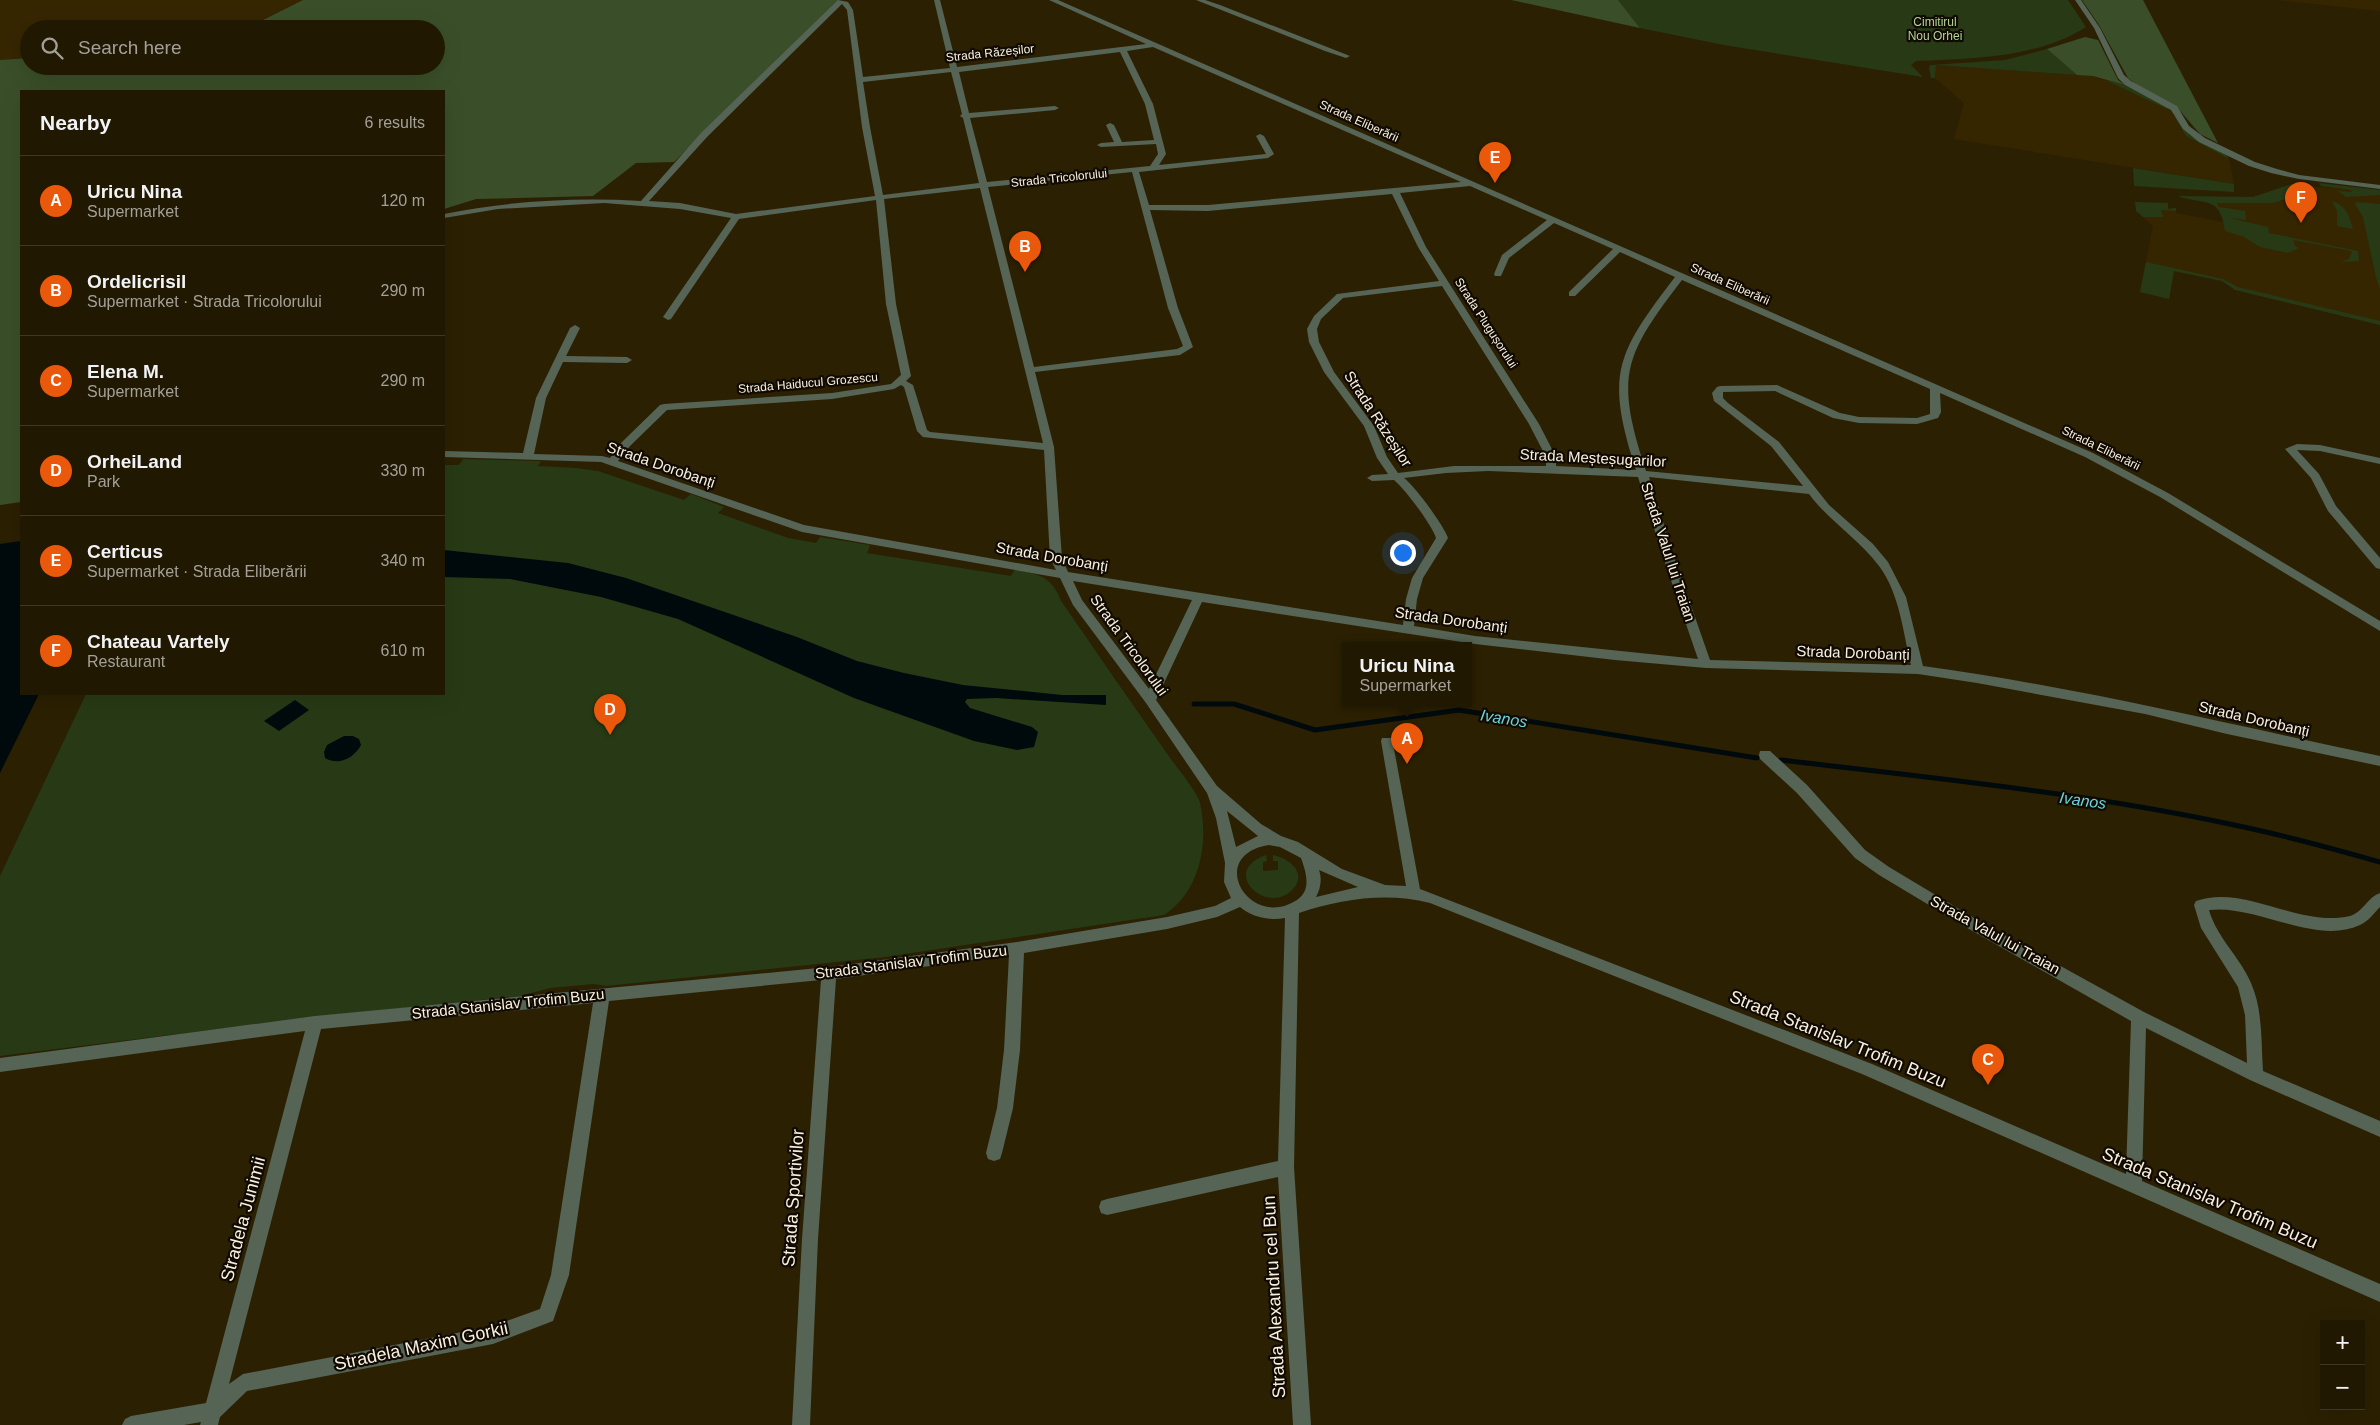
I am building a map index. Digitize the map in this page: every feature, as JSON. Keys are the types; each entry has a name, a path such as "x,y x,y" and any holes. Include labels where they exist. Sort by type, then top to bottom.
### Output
{"street":[{"name":"Strada Tricolorului","path":"937,0 964,116 1010,284 1029,370 1049,446 1056,558 1062,575 1077,602 1150,700 1212,790 1223,818 1232,863"},
{"name":"Strada Eliberării","path":"1052,0 1470,184 1554,219 2121,470 2380,627"},
{"path":"1199,0 1250,17 1302,40 1346,56"},
{"path":"2078,0 2098,28 2121,76 2128,84 2174,108 2186,127 2202,140 2252,164 2274,171 2299,177 2380,187"},
{"path":"644,202 704,135 796,48 842,1 846,3 850,10 880,198 891,304 906,376 901,382 908,385 922,431 927,435 1049,446"},
{"name":"Strada Răzeșilor","path":"860,80 1153,45"},
{"path":"1123,50 1149,104 1155,123 1162,154 1153,168"},
{"path":"964,116 1055,108"},
{"path":"1110,125 1119,144"},
{"path":"1029,370 1180,352 1187,349 1188,344 1173,308 1135,170 1268,156 1270,154 1260,136"},
{"path":"1102,145 1158,142"},
{"name":"Strada Tricolorului","path":"983,186 1135,170"},
{"path":"1146,207 1208,208 1470,184"},
{"path":"445,216 510,205 604,201 644,202 736,217 983,186"},
{"name":"Strada Plugușorului","path":"1395,192 1422,247 1476,328 1534,424 1551,457 1551,470"},
{"path":"668,317 736,217"},
{"path":"1498,274 1505,257 1554,219"},
{"path":"1572,294 1619,248"},
{"name":"Strada Valul lui Traian","path":"1680,276 1633,343 1622,387 1630,436 1670,564 1706,664"},
{"name":"Strada Răzeșilor","path":"1408,629 1411,600 1420,572 1442,538 1439,528 1427,515 1410,487 1395,476 1382,458 1369,426 1320,358 1314,342 1312,329 1317,318 1340,296 1445,283"},
{"path":"528,456 541,398 575,328"},
{"path":"560,358 627,360"},
{"name":"Strada Haiducul Grozescu","path":"612,462 626,444 664,407 832,396 883,389 901,382"},
{"path":"1918,670 1902,606 1891,575 1879,558 1854,531 1825,508 1795,467 1773,442 1741,420 1718,399 1717,393 1720,388 1777,388 1837,416 1887,421 1917,421 1929,420 1934,416 1936,412 1935,387"},
{"path":"2380,462 2325,450 2302,447 2290,450 2316,476 2332,508 2380,566"},
{"name":"Strada Dorobanți","path":"445,454 575,457 612,462 802,528 1062,575 1199,597 1475,640 1706,664 1918,670 1977,678 2145,709 2227,729 2380,761"},
{"name":"Strada Meșteșugarilor","path":"1372,478 1385,480 1395,476 1448,469 1551,470 1642,474 1753,483 1812,491"},
{"path":"1150,700 1199,597"},
{"path":"1388,741 1414,892"},
{"name":"Strada Valul lui Traian","path":"1765,754 1802,789 1860,854 1974,924 2139,1017 2255,1075 2380,1129"},
{"name":"Strada Tricolorului","path":"1212,790 1256,828 1276,840"},
{"path":"1308,857 1316,870 1316,884 1310,897 1295,908 1270,913 1250,907 1232,889 1229,876 1232,863 1239,853 1249,845 1262,841 1276,840 1288,843 1337,873 1380,889"},
{"name":"Strada Stanislav Trofim Buzu","path":"1295,908 1380,889 1414,892 1867,1069 2134,1188 2380,1293"},
{"path":"2255,1075 2252,1015 2245,985 2206,924 2201,905 2214,901 2266,911 2287,918 2331,924 2357,920 2380,899"},
{"name":"Strada Stanislav Trofim Buzu","path":"0,1065 315,1023 829,973 1017,948 1167,923 1216,911 1241,900"},
{"name":"Strada Alexandru cel Bun","path":"1295,908 1286,1167 1302,1425"},
{"name":"Strada Stanislav Trofim Buzu","path":"994,1153 1005,1108 1012,1050 1017,948"},
{"name":"Strada Sportivilor","path":"800,1425 811,1229 829,973"},
{"name":"Stradela Maxim Gorkii","path":"211,1418 244,1383 493,1335 547,1315 560,1275 602,995"},
{"path":"2134,1188 2139,1017"},
{"name":"Stradela Junimii","path":"211,1418 315,1023"},
{"name":"Strada Alexandru cel Bun","path":"1107,1207 1286,1167"},
{"path":"131,1425 211,1418"}],"shaded area":[{"path":"0,0 303,0 263,20 20,20 20,59 0,60"},
{"path":"2277,0 2380,0 2380,11"},
{"path":"1936,65 2093,76 2105,80 2171,111 2186,136 2229,159 2234,184 1954,139 1964,103 1935,78"},
{"path":"2300,182 2311,187 2380,193 2380,325 2235,290 2222,281 2174,271 2169,299 2140,292 2153,226 2136,211 2176,208 2176,213 2223,222 2222,209 2214,201 2264,201 2304,189 2294,184"},
{"path":"20,541 20,695 39,695 0,773 0,544"},
{"path":"445,550 568,563 626,578 797,637 857,661 963,685 1062,695 1106,695 1106,705 996,698 967,699 965,702 970,708 1032,727 1038,732 1034,747 1017,750 974,741 854,698 678,619 601,597 510,579 445,577"},
{"path":"295,700 309,710 279,731 264,721"},
{"path":"344,736 353,736 359,739 361,745 358,750 350,757 341,761 325,758 324,752 327,745"}],"green space":[{"path":"303,0 839,0 674,162 636,163 593,196 476,199 445,209 445,90 20,90 20,502 0,505 0,60 20,59 20,75 445,75 445,20 263,20"},
{"path":"1511,0 1618,0 1640,28 1516,1"},
{"name":"Cimitirul Nou Orhei","path":"1618,0 2068,0 2086,27 2047,45 2026,51 1981,58 1916,61 1911,65 1923,77 1724,45 1640,28"},
{"path":"2082,0 2143,0 2218,143 2200,134 2176,106 2137,85 2128,78 2099,25"},
{"path":"2085,37 2098,40 2118,80 2125,85 2093,76 2077,75 2047,49"},
{"path":"2047,49 2077,75 1936,65 1935,78 1931,78 1929,67 1931,65 2005,60"},
{"path":"2105,80 2125,85 2170,110"},
{"path":"2173,114 2190,135 2226,153 2229,159 2186,136"},
{"path":"2133,168 2234,184 2234,192 2134,186"},
{"path":"2319,183 2380,190 2380,195 2346,197 2338,191 2352,192 2351,190 2321,186"},
{"path":"2292,184 2306,190 2313,186 2314,191 2272,203 2217,203 2219,207 2245,211 2246,220 2230,218 2268,227 2269,233 2358,251 2359,261 2341,262 2349,259 2352,252 2347,250 2293,240 2295,246 2299,248 2288,253 2260,247 2244,237 2225,231 2223,219 2215,206 2210,203 2178,196 2253,197"},
{"path":"2332,201 2344,209 2349,216 2353,229 2337,226 2337,211"},
{"path":"2135,202 2168,203 2168,209 2176,208 2176,211 2161,210 2163,217 2143,217 2136,211"},
{"path":"2357,202 2380,204 2380,289 2363,217 2355,204"},
{"path":"2146,262 2223,279 2238,287 2380,321 2380,325 2235,290 2222,281 2174,271 2169,299 2140,292"},
{"path":"463,459 541,461 538,466 598,471 684,500 691,494 724,507 718,513 788,538 816,543 820,537 870,545 867,553 1011,576 1015,569 1044,578 1053,586 1061,601 1198,798 1203,818 1203,834 1202,850 1194,880 1176,905 1164,915 885,957 606,986 594,984 550,988 520,996 315,1017 0,1056 0,876 86,695 445,695 445,465 459,465"},
{"path":"1266,855 1267,861 1263,862 1263,871 1278,870 1278,861 1273,861 1273,855 1285,859 1297,872 1297,883 1293,889 1283,896 1271,898 1261,895 1252,889 1247,881 1246,871 1252,862"}],"waterway":[{"name":"Ivanos","path":"1194,704 1234,704 1315,730 1459,710 1757,758"},
{"name":"Ivanos","path":"1781,760 2008,787 2122,804 2252,829 2380,862"}],"place":[{"name":"Certicus","path":"1495,183"},
{"name":"Chateau Vartely","path":"2301,223"},
{"name":"Ordelicrisil","path":"1025,272"},
{"name":"OrheiLand","path":"610,735"},
{"name":"Uricu Nina","path":"1407,764"},
{"name":"Elena M.","path":"1988,1085"}]}
